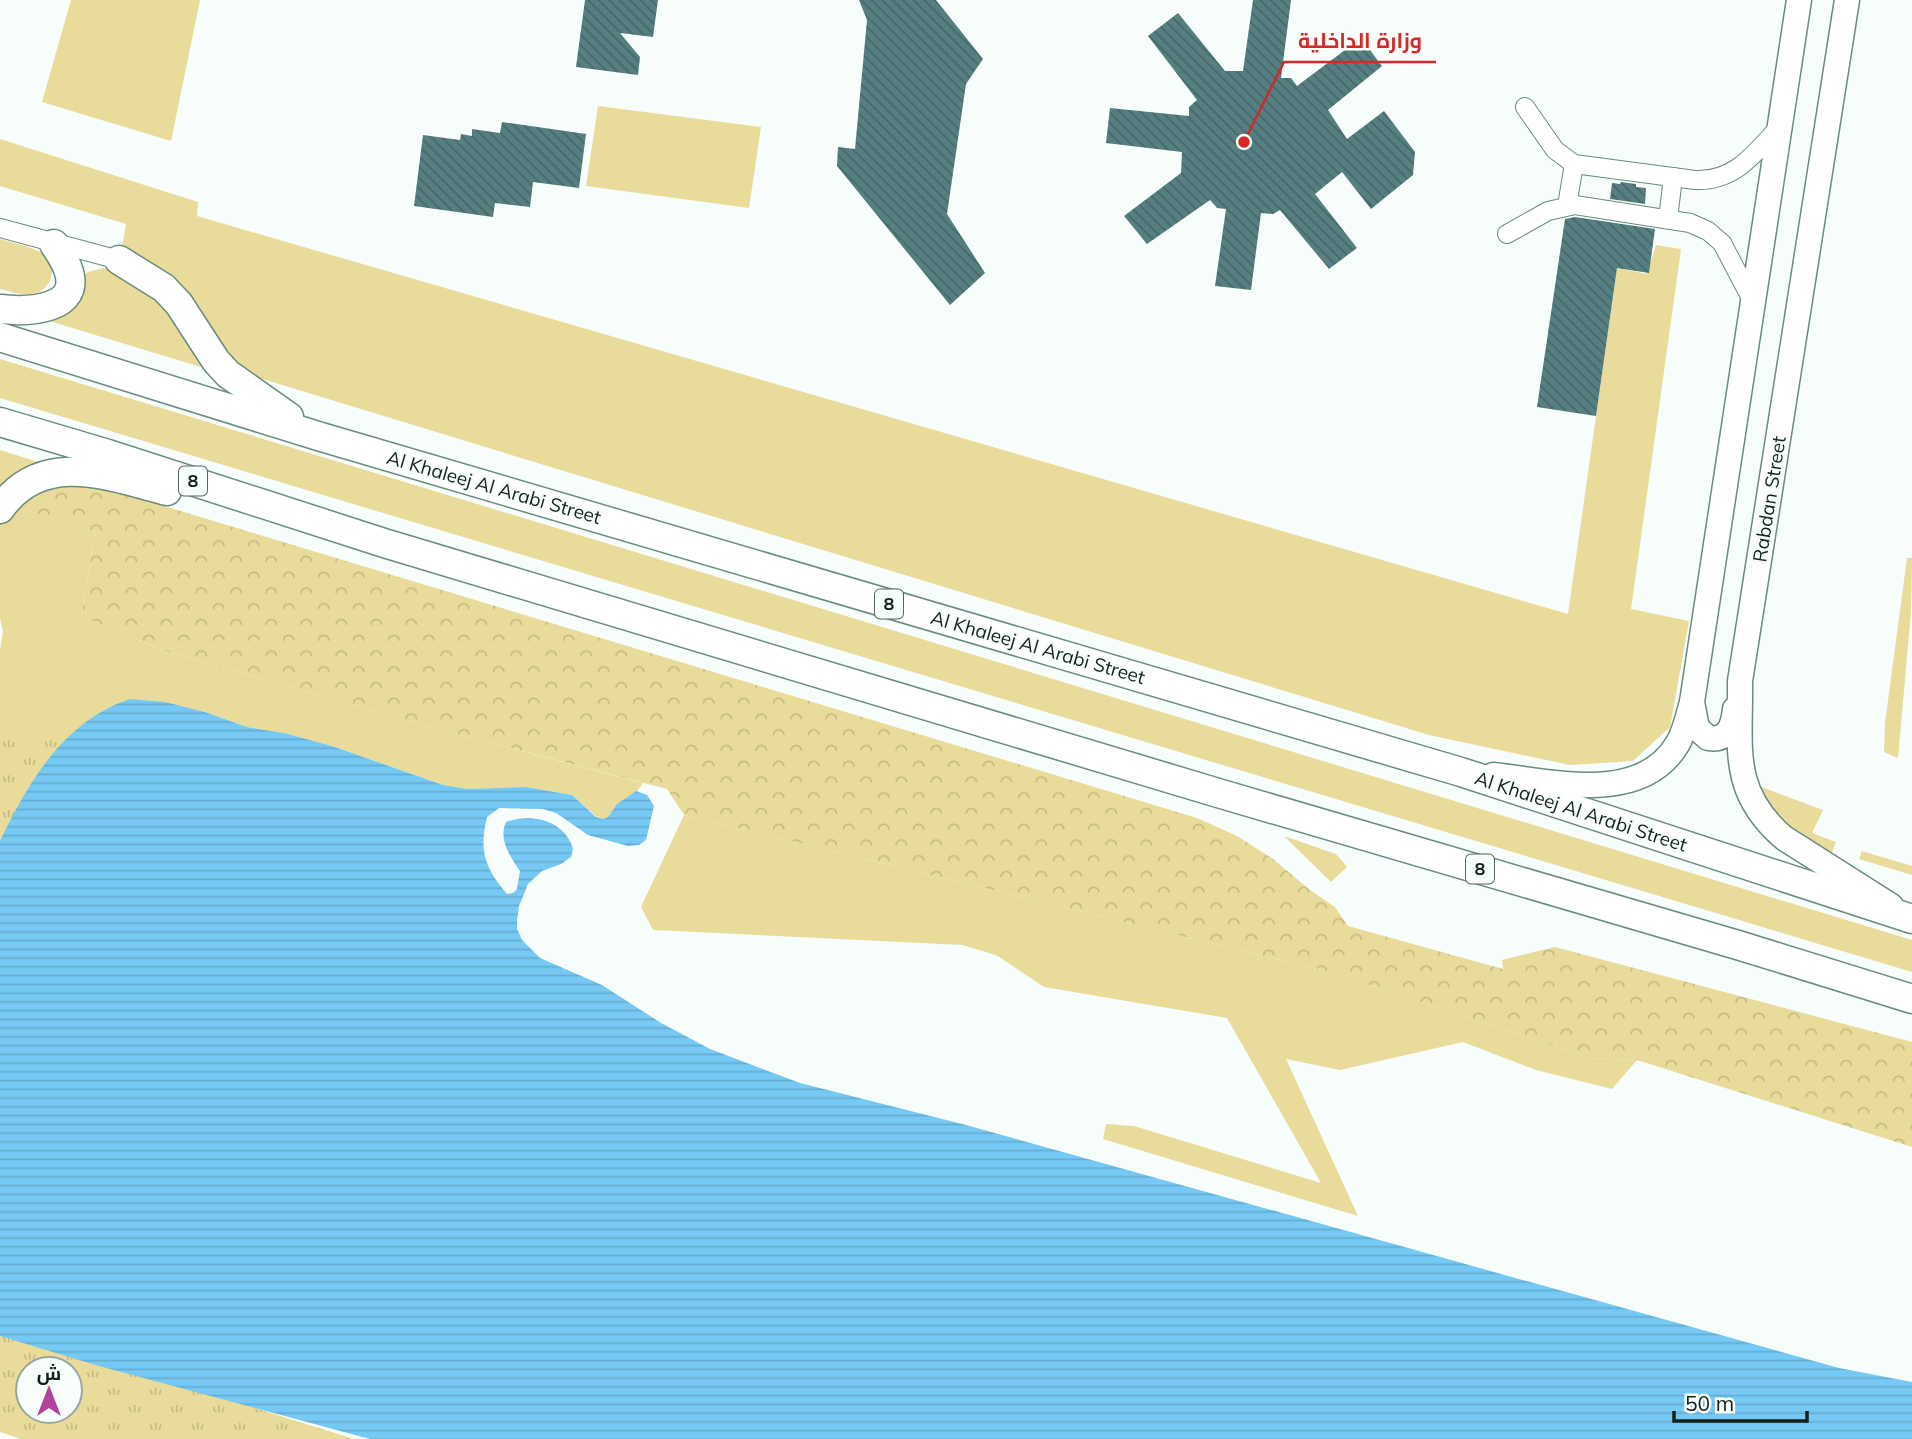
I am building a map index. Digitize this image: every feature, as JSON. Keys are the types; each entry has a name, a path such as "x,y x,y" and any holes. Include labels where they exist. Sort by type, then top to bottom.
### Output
{"highway":[{"path":"0,309 39,310 55,304 65,295 69,285 69,272 54,244"},
{"path":"119,260 164,288 179,304 216,361 228,374 246,389 318,436"},
{"name":"Al Khaleej Al Arabi Street","path":"0,337 318,436 1461,772 1911,919"},
{"name":"8","path":"0,422 384,542 1912,999"},
{"path":"0,509 15,492 40,476 68,471 99,473 215,504 384,542"}],"main road":[{"path":"1461,772 1594,785 1635,779 1652,770 1678,743 1692,702 1799,0"},
{"name":"Rabdan Street","path":"1847,4 1740,681 1743,780 1758,811 1784,838 1911,919"},
{"path":"1692,702 1700,733 1708,738 1719,738 1729,731 1733,723 1740,681"}],"street":[{"path":"1525,107 1555,150 1574,164 1707,180 1731,174 1747,162 1780,126"},
{"path":"1567,206 1574,164"},
{"path":"1668,219 1673,177"},
{"path":"1507,234 1548,211 1567,206 1668,219 1699,226 1716,237 1727,250 1753,302"},
{"path":"0,228 119,260"}],"green space":[{"path":"71,0 200,0 171,141 42,102"},
{"path":"598,106 761,127 749,208 586,186"},
{"path":"0,139 198,202 197,216 1568,614 1617,268 1647,274 1656,245 1681,249 1631,609 1689,621 1670,727 1633,761 1570,765 1429,735 256,377 227,355 198,304 173,275 122,248 126,224 0,186"},
{"path":"0,239 32,248 48,258 52,270 45,288 33,294 0,289"},
{"path":"105,268 124,272 144,282 214,371 33,316 88,272"},
{"path":"0,359 1912,940 1912,972 0,398"},
{"path":"0,450 38,462 0,488"},
{"path":"52,482 91,484 1197,818 1237,836 1273,859 1335,907 1348,926 1503,969 1502,960 1555,947 1912,1042 1912,1147 1637,1060 1589,1058 1330,972 684,815 667,789 434,728 162,650 81,616 95,532 26,510 27,500"},
{"path":"27,500 27,510 95,532 81,616 162,650 434,728 643,783 637,791 617,804 604,819 597,817 572,795 526,787 468,789 443,785 332,746 284,733 247,727 205,712 146,700 0,841 0,651 3,631 0,619 0,524 12,509"},
{"path":"1907,558 1912,558 1911,612 1898,758 1884,752 1885,723"},
{"path":"0,729 63,740 0,936"},
{"path":"1759,786 1823,810 1812,833 1836,842 1832,852 1809,844 1778,821"},
{"path":"684,815 1330,972 1589,1058 1637,1060 1612,1089 1536,1070 1463,1042 1340,1070 1286,1059 1358,1216 1103,1139 1106,1124 1134,1126 1321,1183 1227,1018 1044,987 998,956 963,945 653,930 641,907"},
{"path":"1284,836 1336,854 1347,867 1331,882"},
{"path":"1862,851 1912,866 1912,875 1859,859"},
{"path":"0,1328 354,1439 21,1439 0,1432"}],"water":[{"path":"130,699 165,702 247,727 284,733 332,746 443,785 468,789 526,787 572,795 596,817 603,819 608,817 617,804 636,791 647,795 654,806 646,840 639,845 628,846 588,835 556,813 543,809 499,808 487,817 485,858 488,867 507,894 513,893 517,889 520,871 504,841 506,822 536,819 555,825 563,831 573,849 571,857 542,871 528,884 519,906 517,920 517,929 522,940 540,958 602,985 661,1023 710,1049 800,1083 966,1125 1839,1368 1912,1382 1912,1439 370,1439 99,1366 84,1361 84,1355 63,1355 0,1336 0,841 23,797 51,756 86,722"}],"building":[{"path":"585,0 658,0 653,37 620,33 640,57 638,75 576,67"},
{"path":"859,0 936,0 983,59 966,84 947,214 985,273 950,305 837,166 838,147 855,149 867,20"},
{"path":"1253,0 1291,0 1281,78 1291,78 1297,86 1361,38 1382,66 1328,110 1347,139 1384,111 1415,152 1413,175 1371,209 1342,172 1315,194 1357,248 1329,269 1280,210 1273,214 1261,213 1251,290 1215,286 1226,209 1217,208 1210,200 1147,244 1124,216 1181,173 1182,152 1106,143 1110,108 1189,116 1189,107 1197,100 1148,36 1178,13 1225,71 1243,71"},
{"path":"502,122 586,134 579,188 533,182 530,207 495,203 493,217 414,206 423,135 460,140 461,134 472,136 472,129 500,133"},
{"path":"1621,182 1646,188 1645,204 1610,199 1612,183"},
{"path":"1575,217 1655,229 1649,273 1617,268 1596,416 1537,407 1565,219"}],"place":[{"name":"وزارة الداخلية","path":"1244,142"}]}
